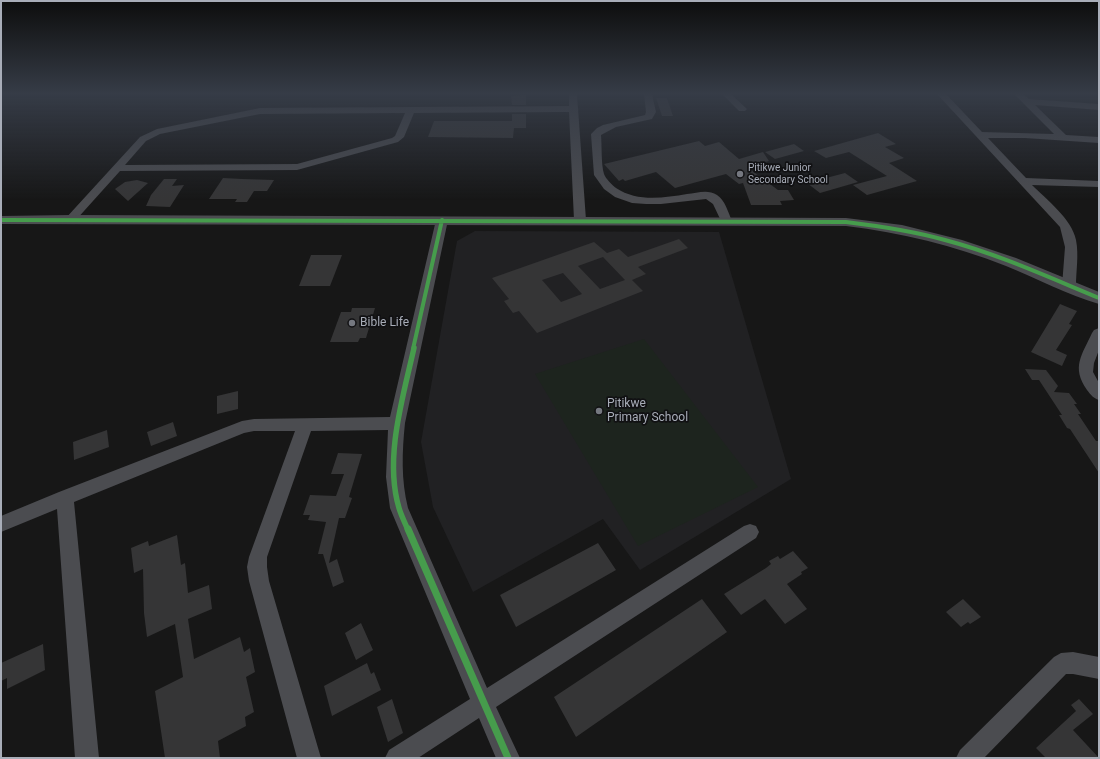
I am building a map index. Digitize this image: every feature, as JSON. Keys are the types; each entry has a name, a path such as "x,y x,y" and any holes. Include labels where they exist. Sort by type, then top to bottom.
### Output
{"street":[{"path":"71,219 116,168 148,135 169,129"},
{"path":"116,168 297,167 395,140 399,137 402,129"},
{"path":"574,129 580,220"},
{"path":"602,129 596,134 599,175 608,186 626,197 642,201 659,202 710,195 717,201 726,221"},
{"path":"974,129 1060,220 1069,232 1071,244 1069,286"},
{"path":"1055,129 1063,137"},
{"path":"979,135 1063,137 1099,140"},
{"path":"1023,181 1099,184"},
{"path":"1,220 580,220 846,222 898,229 957,243 1099,298"},
{"path":"442,220 397,423 395,488 398,508 508,758"},
{"path":"1099,333 1095,354 1086,371 1089,380 1099,394"},
{"path":"1,524 242,427 254,424 397,423"},
{"path":"305,424 258,557 257,567 259,581 309,758"},
{"path":"65,497 87,758"},
{"path":"397,758 750,532"},
{"path":"968,758 1061,664 1073,663 1099,668"}],"shaded area":[{"name":"Pitikwe Primary School","path":"475,231 719,232 791,479 640,570 603,519 473,592 433,507 421,442 457,241"},
{"path":"644,339 758,487 638,546 535,374"}],"building":[{"path":"431,129 514,129 513,138 428,137"},
{"path":"878,133 896,144 885,147 904,158 889,163 917,181 867,195 853,185 887,176 849,152 826,158 814,151"},
{"path":"699,141 705,146 719,142 739,159 763,152 769,161 747,167 778,190 788,190 794,200 780,201 782,205 751,205 743,183 739,184 726,174 675,188 656,172 625,181 623,179 619,181 604,164"},
{"path":"794,144 804,151 775,159 765,152"},
{"path":"845,173 858,182 820,193 807,183"},
{"path":"223,178 274,180 267,191 254,191 247,202 235,202 237,199 209,199"},
{"path":"164,179 177,179 172,186 184,185 170,207 146,206 151,195"},
{"path":"137,180 148,183 128,201 115,189 125,182"},
{"path":"679,239 688,248 638,267 646,274 632,280 643,291 537,333 519,311 513,313 504,301 509,299 492,278 594,242 607,253 619,249 628,257","holes":["603,257 625,280 600,289 578,266","563,273 582,294 561,302 542,280"]},
{"path":"311,255 342,255 330,286 299,286"},
{"path":"1060,304 1077,311 1069,324 1072,325 1056,350 1067,355 1062,366 1031,352"},
{"path":"352,308 375,308 366,338 360,338 358,342 330,342 341,312 351,312"},
{"path":"1025,369 1046,370 1058,386 1054,392 1069,393 1077,404 1074,404 1081,414 1078,414 1096,441 1099,441 1099,473 1070,429 1067,428 1059,415 1062,415 1039,380 1032,380"},
{"path":"238,391 238,409 217,414 217,396"},
{"path":"173,422 177,436 151,446 147,432"},
{"path":"107,430 109,447 74,460 73,442"},
{"path":"338,453 362,454 349,497 352,498 345,518 339,518 329,563 337,559 344,582 333,587 323,554 318,554 326,522 308,520 310,515 303,515 310,495 336,496 344,474 331,474"},
{"path":"177,535 181,565 185,563 188,593 209,585 212,609 188,619 194,659 240,637 244,652 250,648 255,672 246,677 254,712 245,717 246,726 218,741 220,758 165,758 155,691 183,677 175,624 147,637 144,613 143,569 134,573 131,548 148,541 149,546"},
{"path":"598,543 616,570 516,627 500,595"},
{"path":"793,551 808,568 787,584 807,609 785,624 765,599 741,615 724,594 766,568 771,564 769,561 778,556 780,559"},
{"path":"702,599 727,632 576,737 554,697"},
{"path":"963,599 981,617 970,624 968,622 961,627 946,612"},
{"path":"361,623 373,650 356,660 345,633"},
{"path":"43,644 45,670 7,689 7,678 1,681 1,663"},
{"path":"367,663 371,674 374,672 381,690 332,716 324,686"},
{"path":"392,699 403,733 388,742 377,707"},
{"path":"1079,699 1093,714 1073,730 1099,758 1046,758 1036,748 1076,711 1071,705"}],"cycle path":[{"path":"1,220 846,222 902,230 957,243 1011,262 1099,298"},
{"path":"442,220 397,423 394,455 395,487 399,508 508,758"}],"place":[{"name":"Pitikwe Junior Secondary School","path":"740,174"},
{"name":"Bible Life","path":"352,323"},
{"name":"Pitikwe Primary School","path":"599,411"}]}
